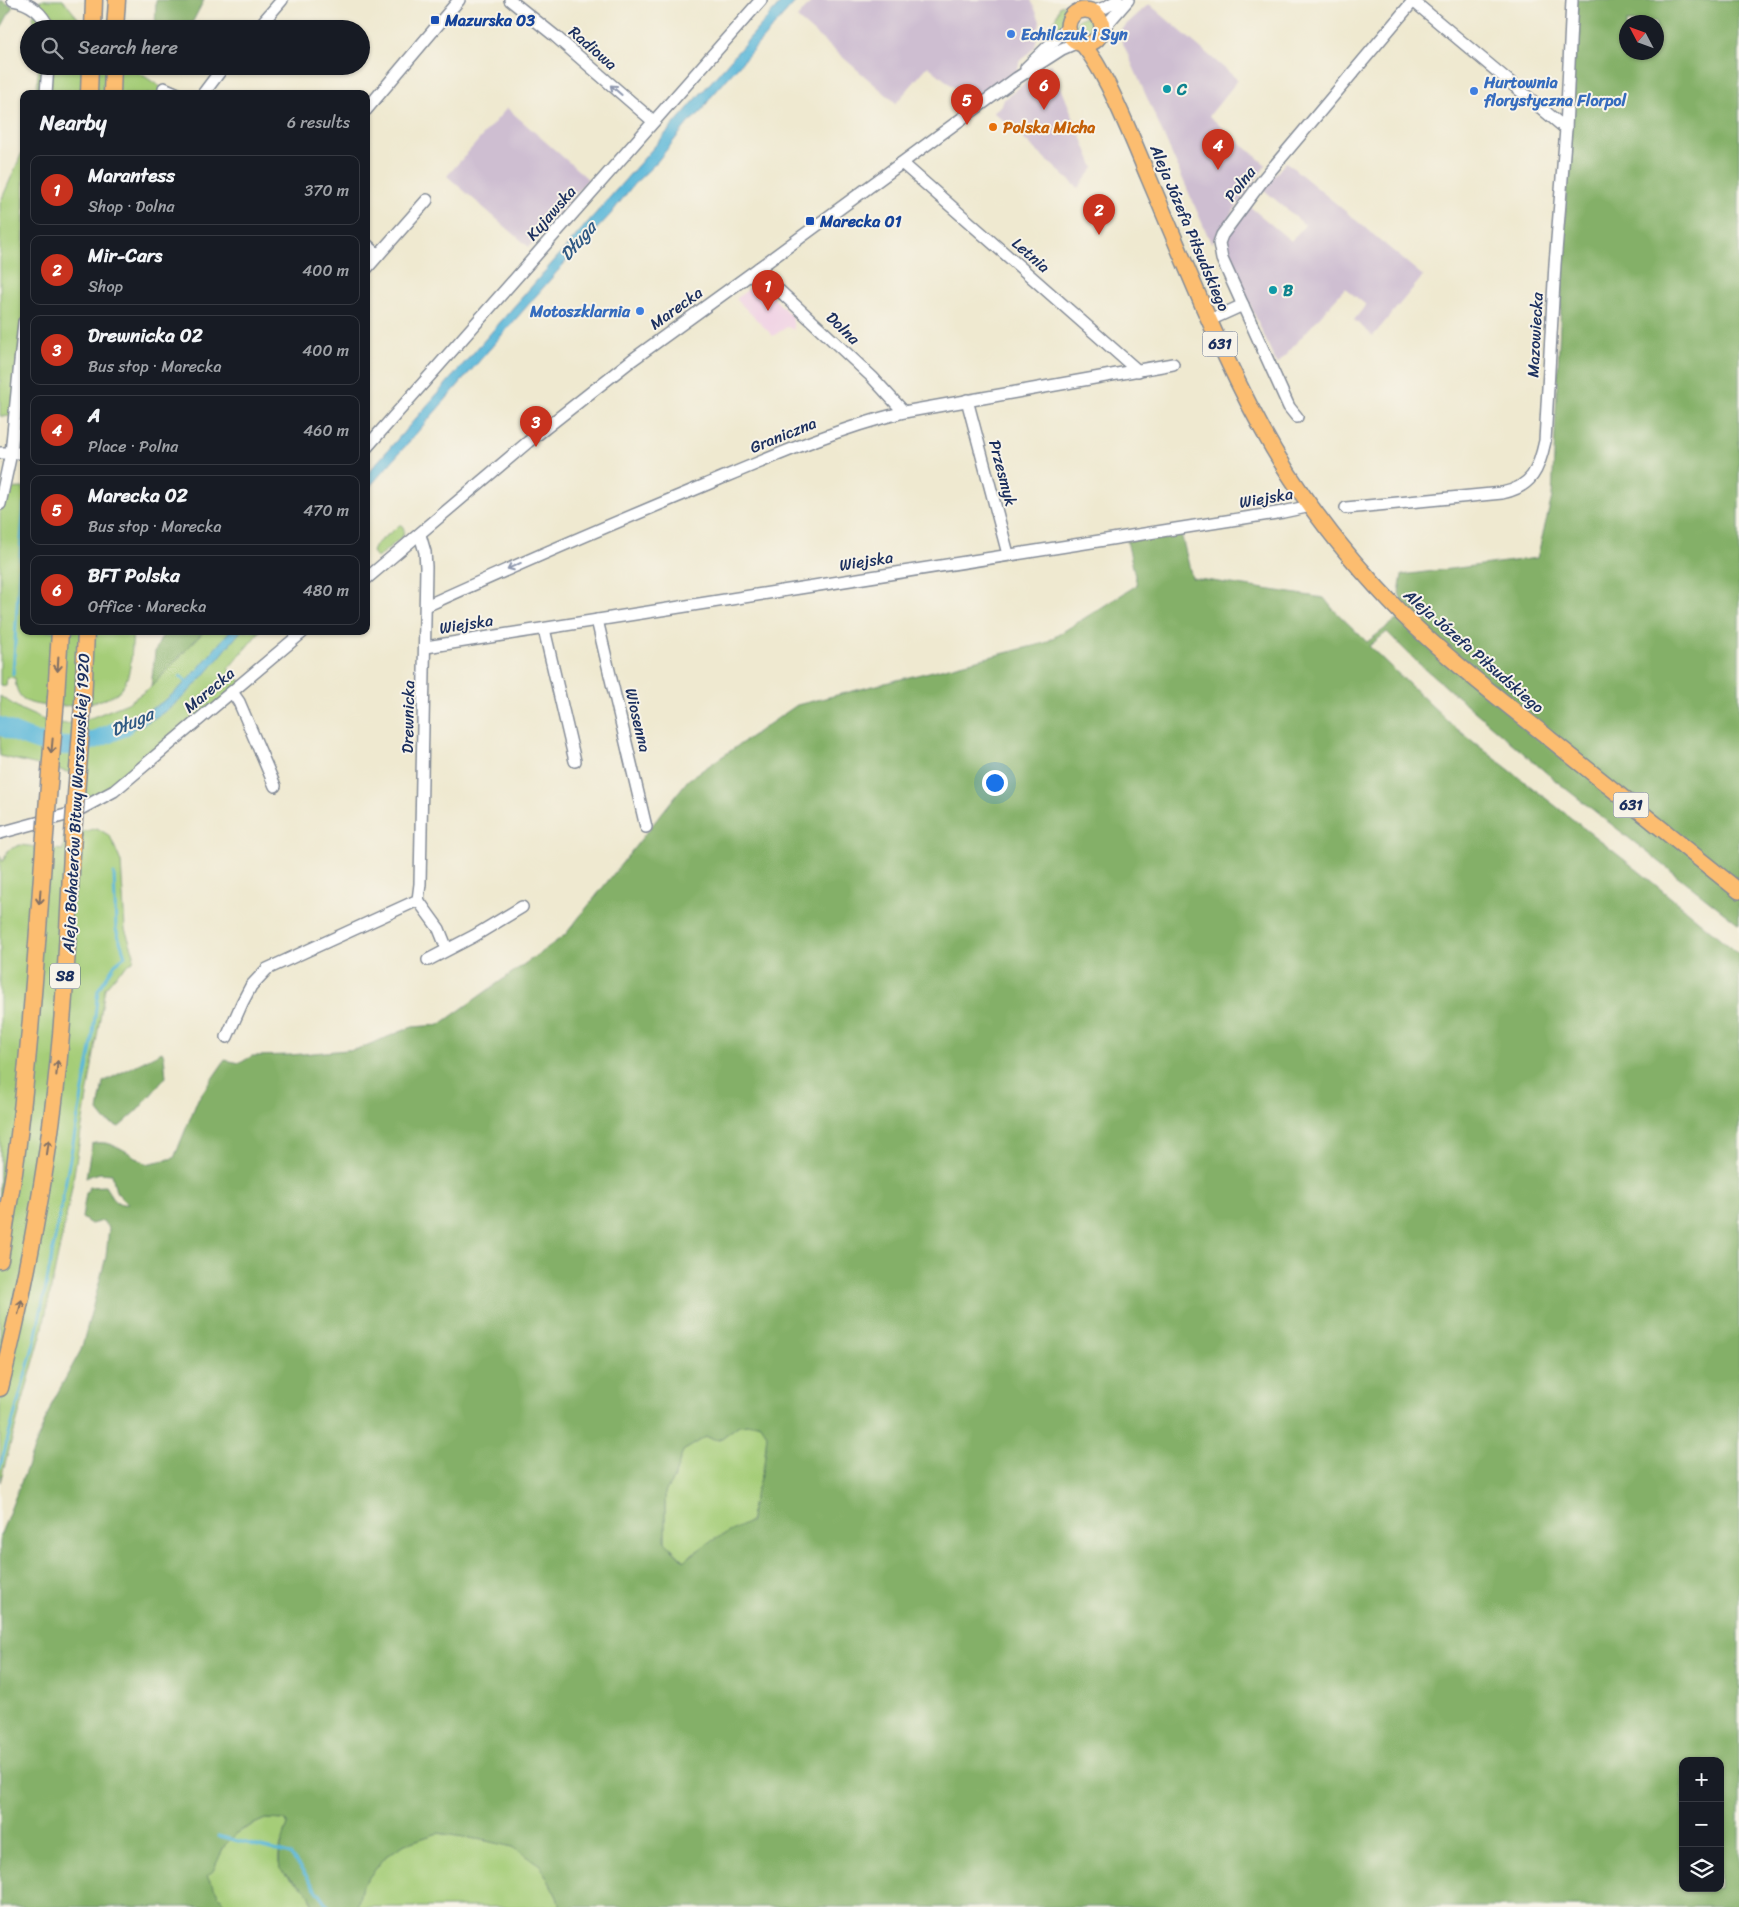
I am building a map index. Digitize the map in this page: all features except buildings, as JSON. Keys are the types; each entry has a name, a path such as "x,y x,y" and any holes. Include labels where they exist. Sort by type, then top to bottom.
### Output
{"highway":[{"path":"93,20 94,0"},
{"path":"116,20 117,0"},
{"path":"89,90 90,75"},
{"path":"112,90 113,75"},
{"name":"Aleja Bohaterów Bitwy Warszawskiej 1920","path":"0,1260 14,1172 26,1072 60,635"},
{"name":"Aleja Bohaterów Bitwy Warszawskiej 1920","path":"0,1388 24,1290 52,1116 64,993 86,635"}],"main road":[{"path":"1068,0 1071,10 1069,23 1071,36 1080,43 1094,41 1101,32 1099,17 1087,7 1076,12 1069,23"},
{"name":"Aleja Józefa Piłsudskiego","path":"1101,32 1101,50 1122,113"},
{"name":"Aleja Józefa Piłsudskiego","path":"1080,43 1092,55 1122,113 1234,375 1262,429 1311,506 1354,561 1403,614 1434,643 1504,702 1739,891"}],"street":[{"path":"16,0 38,12 44,20"},
{"path":"265,20 282,0"},
{"path":"370,105 459,0"},
{"name":"Radiowa","path":"510,0 653,121"},
{"name":"Kujawska","path":"370,443 761,0"},
{"path":"1087,7 1106,7 1118,0"},
{"path":"1101,32 1128,0"},
{"path":"1413,0 1566,129"},
{"name":"Polna","path":"1296,417 1289,407 1222,259 1219,243 1222,235 1266,177 1413,0"},
{"name":"Mazowiecka","path":"1346,508 1502,493 1516,490 1535,473 1542,458 1546,441 1555,264 1566,129 1572,0"},
{"name":"Marecka","path":"1017,78 1069,23"},
{"name":"Marecka","path":"370,576 568,410 664,336 1017,78 1062,49 1080,43"},
{"path":"46,90 47,75"},
{"path":"205,90 217,75"},
{"path":"164,88 169,90"},
{"name":"Letnia","path":"902,163 1138,371"},
{"path":"370,264 427,200"},
{"path":"370,248 378,255"},
{"name":"Dolna","path":"759,268 768,280 872,377 904,412"},
{"path":"1210,320 1243,305"},
{"path":"0,504 20,351"},
{"name":"Graniczna","path":"426,606 559,546 799,446 869,420 967,400 1173,364"},
{"name":"Przesmyk","path":"967,400 1008,554"},
{"path":"6,453 20,453"},
{"name":"Wiejska","path":"426,647 1283,512 1311,506"},
{"name":"Drewnicka","path":"418,900 426,647 426,559 420,535"},
{"name":"Wiosenna","path":"597,620 646,827"},
{"path":"544,629 575,761"},
{"name":"Marecka","path":"0,833 60,817 102,798 131,778 299,635"},
{"path":"232,692 239,702 275,786"},
{"path":"227,1038 246,994 267,969 418,900 439,929 447,949"},
{"path":"428,960 474,936 522,907"}],"shaded area":[{"path":"813,0 1031,0 1040,21 1035,47 1019,62 1017,78 978,107 928,66 896,103 797,18"},
{"path":"1149,4 1238,80 1209,116 1266,165 1211,243 1118,32"},
{"path":"1051,63 1094,168 1078,188 993,112 1002,105 1003,100"},
{"path":"507,108 588,179 529,247 447,176"},
{"path":"1286,162 1423,276 1373,336 1354,320 1366,305 1345,288 1277,365 1226,250 1227,235 1249,206 1291,241 1305,225 1263,189"},
{"path":"751,287 763,287 792,317 794,330 787,327 773,336 736,299"}],"green space":[{"path":"0,0 13,6 0,30"},
{"path":"40,0 63,0 80,20 34,20 33,17"},
{"path":"156,0 204,0 194,20 155,20"},
{"path":"1575,0 1739,0 1739,924 1556,781 1417,662 1387,632 1369,646 1452,725 1640,872 1739,954 1739,1907 560,1907 557,1897 540,1865 513,1847 438,1833 405,1844 386,1856 362,1886 357,1907 312,1907 309,1894 305,1889 280,1869 282,1841 288,1825 285,1820 265,1819 239,1831 225,1845 213,1871 207,1876 226,1907 0,1907 0,1536 52,1403 81,1350 106,1257 109,1228 103,1221 91,1224 82,1218 86,1193 90,1187 105,1186 117,1202 128,1204 116,1192 112,1174 100,1173 86,1177 92,1144 106,1143 113,1145 146,1164 174,1158 198,1099 225,1060 240,1063 252,1056 291,1055 358,1049 412,1027 439,1025 565,935 688,780 797,705 1045,643 1137,585 1127,541 1181,533 1192,578 1324,598 1367,642 1403,615 1399,593 1402,575 1537,558 1552,497","holes":["759,1423 767,1434 764,1465 752,1505 751,1521 709,1542 684,1561 665,1542 665,1492 674,1478 683,1451 706,1437 719,1440 739,1425"]},
{"path":"1066,4 1066,16 1055,35 1051,30 1060,6"},
{"path":"1081,17 1089,17 1095,23 1095,31 1089,37 1081,37 1075,31 1075,23"},
{"path":"38,75 142,75 165,90 36,90"},
{"path":"20,157 20,417 0,416 0,203"},
{"path":"20,488 20,635 133,635 131,661 126,682 115,694 91,703 46,706 23,699 18,691 15,678 7,677 6,686 0,685 0,489"},
{"path":"401,524 404,529 403,536 377,558 372,552 375,545"},
{"path":"162,635 200,635 151,687 155,652"},
{"path":"200,635 257,635 228,669 243,683 90,805 80,775 0,756 0,696 22,710 44,720 66,724 88,719 128,703 151,687"},
{"path":"97,828 110,836 121,862 125,929 134,954 133,961 120,971 105,988 70,1198 42,1332 0,1482 0,856 3,862 8,850 20,845 63,850 64,837"},
{"path":"162,1052 166,1077 137,1111 119,1127 106,1121 98,1111 103,1082"},
{"path":"759,1423 767,1434 764,1465 752,1505 751,1521 693,1553 685,1561 665,1542 665,1492 674,1478 683,1451 706,1437 719,1440 739,1425"},
{"path":"265,1819 285,1820 288,1825 280,1849 279,1863 286,1875 308,1892 312,1907 226,1907 207,1876 233,1836"},
{"path":"438,1833 513,1847 540,1864 560,1907 357,1907 362,1886 386,1856 405,1844"}],"water":[{"path":"783,0 797,0 711,97 700,113 688,123 656,163 633,185 610,215 569,258 370,486 370,471"},
{"path":"227,635 238,635 204,676 173,706 147,722 101,741 102,730 150,710 176,691"},
{"path":"0,720 29,730 28,745 0,733"}],"waterway":[{"path":"13,674 20,557"},
{"path":"180,676 187,682"},
{"name":"Długa","path":"0,726 40,742 61,746 83,744 124,727"},
{"path":"0,1467 35,1340 92,1042 98,990 115,964 125,956 116,929 114,874"},
{"path":"218,1836 290,1854 329,1907"}],"place":[{"name":"Mazurska 03","path":"435,20"},
{"name":"Echilczuk i Syn","path":"1011,34"},
{"name":"C","path":"1167,89"},
{"name":"Hurtownia florystyczna Florpol","path":"1474,91"},
{"name":"BFT Polska","path":"1044,110"},
{"name":"Marecka 02","path":"967,125"},
{"name":"Polska Micha","path":"993,127"},
{"name":"A","path":"1218,170"},
{"name":"Marecka 01","path":"810,221"},
{"name":"Mir-Cars","path":"1099,235"},
{"name":"B","path":"1273,290"},
{"name":"Motoszklarnia","path":"640,311"},
{"name":"Marantess","path":"768,311"},
{"name":"Drewnicka 02","path":"536,447"}]}
